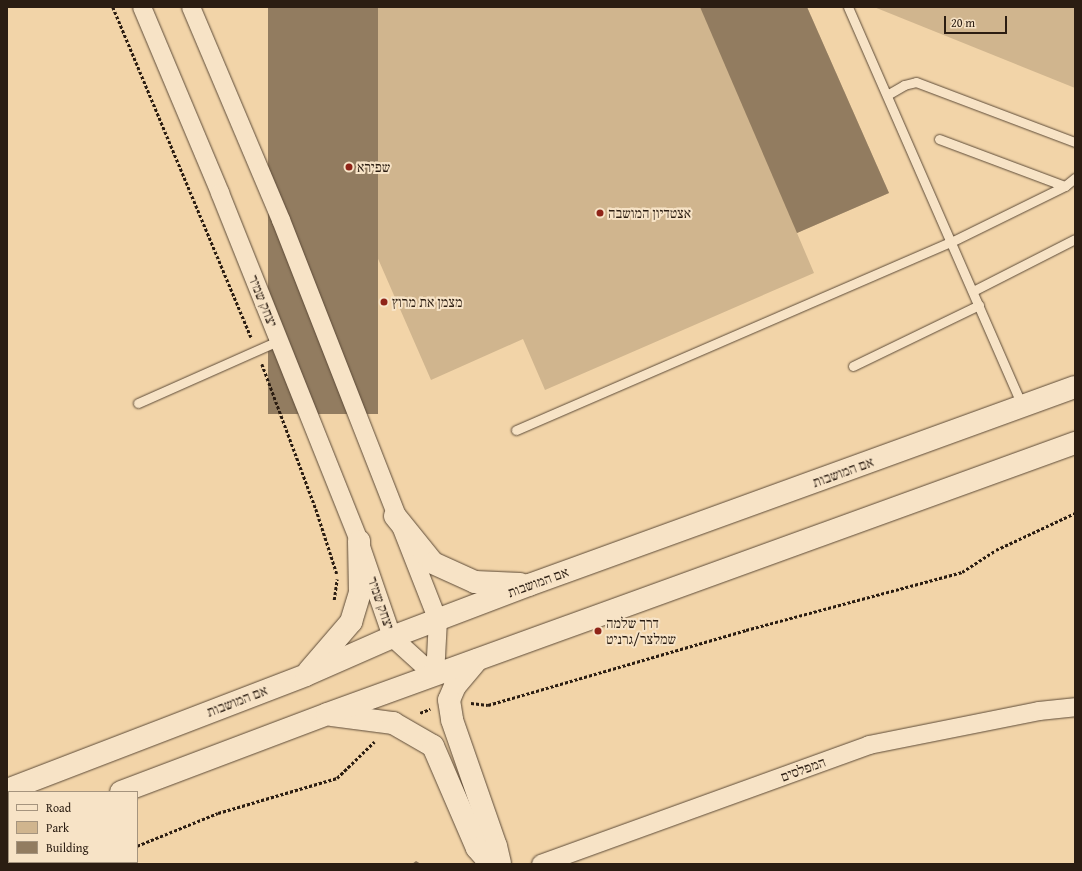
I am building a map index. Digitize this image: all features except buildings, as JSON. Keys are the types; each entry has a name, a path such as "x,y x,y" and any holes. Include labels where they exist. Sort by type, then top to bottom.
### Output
{"main road":[{"name":"אם המושבות","path":"7,790 306,675 392,637 529,585 1075,387"},
{"path":"124,791 327,714 1075,443"},
{"path":"396,516 433,563 475,582 529,585"},
{"path":"306,675 351,622 360,593 359,542"},
{"path":"478,660 455,686 449,700 452,720 496,846 500,864"},
{"path":"327,714 393,723 433,746 477,848 491,864"}],"street":[{"name":"יצחק שמיר","path":"142,7 220,193 359,542 392,637 435,676"},
{"path":"191,7 281,220 438,620 435,676"},
{"name":"המפלסים","path":"541,864 869,745 1039,711 1075,707"}],"lane":[{"path":"848,7 1023,407"},
{"path":"887,95 904,85 916,82 1075,142"},
{"path":"939,139 1065,186"},
{"path":"516,430 952,242 1065,186 1075,178"},
{"path":"973,291 1075,239"},
{"path":"853,366 979,305"},
{"path":"138,403 278,341"}],"path":[{"path":"113,7 257,351 316,508 337,575 333,606"},
{"path":"138,846 218,813 337,778 393,723 449,700 488,705 746,630 962,572 996,550 1075,513"}],"green space":[{"name":"אצטדיון המושבה","path":"268,7 807,7 889,193 797,233 814,273 545,390 523,339 431,380"},
{"path":"874,7 1075,7 1075,88"}],"place":[{"name":"שפירא","path":"349,167"},
{"name":"אצטדיון המושבה","path":"600,213"},
{"name":"מצמן את מרוץ","path":"384,302"},
{"name":"דרך שלמה שמלצר/גרניט","path":"598,631"}]}
